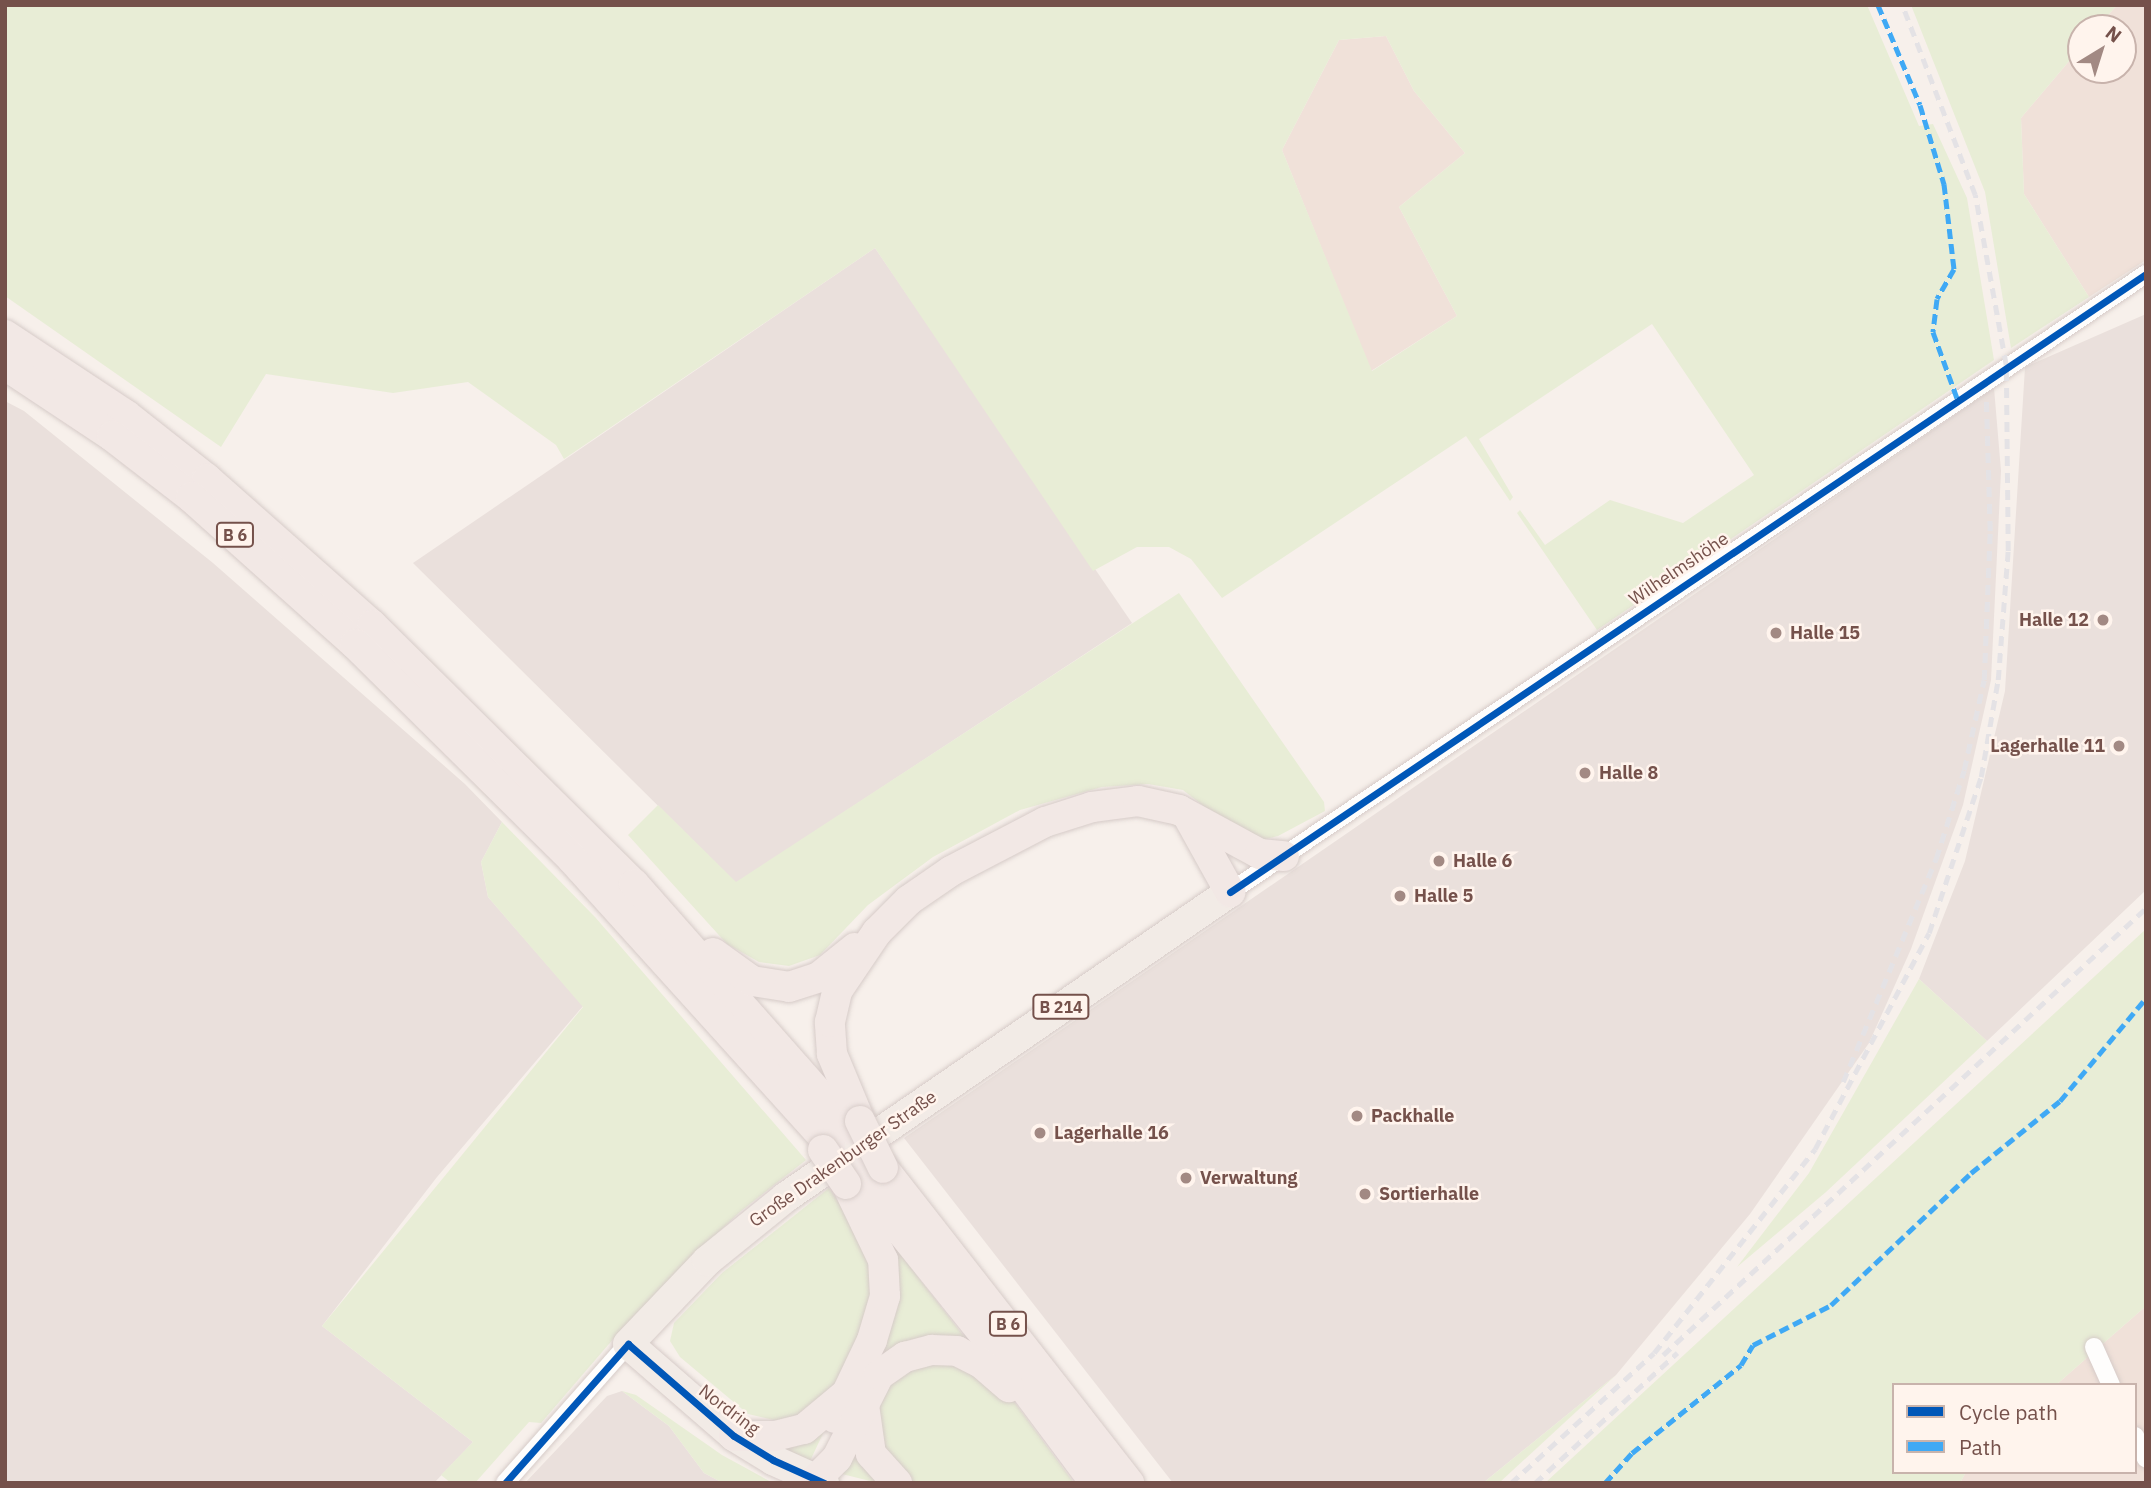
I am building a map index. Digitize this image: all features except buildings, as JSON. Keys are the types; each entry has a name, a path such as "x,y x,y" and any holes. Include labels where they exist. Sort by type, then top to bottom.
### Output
{"highway":[{"name":"B 6","path":"5,335 126,415 277,539 509,756 634,884 807,1118 841,1136"},
{"name":"B 6","path":"5,365 121,444 274,569 686,951 841,1136"},
{"path":"686,951 752,981 789,987 819,977 877,932 909,900 951,871 1045,822 1092,807 1138,801 1162,803 1241,847 1284,856"},
{"path":"1189,817 1230,892"},
{"path":"877,932 837,991 830,1023 841,1136 862,1175 883,1260 885,1296 855,1400 871,1454 897,1483"},
{"path":"841,1136 862,1175"},
{"name":"B 6","path":"862,1175 1095,1483"},
{"name":"B 6","path":"862,1175 1129,1483"},
{"name":"B 6","path":"820,1482 837,1458 855,1400 879,1376 905,1357 932,1350 957,1352 995,1373 1073,1453"},
{"path":"734,1436 775,1436 804,1429 855,1400"}],"main road":[{"name":"Große Drakenburger Straße","path":"628,1344 707,1261 786,1196 1230,892"},
{"name":"Nordring","path":"628,1344 734,1436 820,1482"}],"street":[{"name":"Wilhelmshöhe","path":"1230,892 2146,274"},
{"name":"Große Drakenburger Straße","path":"505,1483 628,1344"},
{"path":"2094,1348 2110,1383"},
{"path":"2137,1440 2146,1459"}],"shaded area":[{"path":"2117,5 2146,5 2146,260 2089,297 2024,194 2021,118 2067,64 2067,84 2137,84 2137,14 2109,14"},
{"path":"1386,36 1414,91 1465,153 1399,207 1457,316 1371,371 1282,150 1339,40"},
{"path":"875,248 1132,623 736,883 413,563"},
{"path":"2146,314 2146,890 1987,1041 1919,979 1965,861 2005,691 2025,367"},
{"path":"1994,388 2001,471 1991,680 1963,805 1911,949 1869,1043 1750,1214 1616,1375 1483,1483 1173,1483 904,1138"},
{"path":"5,401 24,411 213,563 465,784 502,822 481,862 488,897 583,1006 437,1177 322,1326 473,1442 434,1483 5,1483"},
{"path":"2146,1306 2146,1483 1960,1483 1965,1474 2137,1474 2137,1383 2058,1383"},
{"path":"622,1391 669,1426 704,1473 723,1483 525,1483 607,1396"}],"green space":[{"path":"5,5 1867,5 1919,126 1933,124 1967,198 1994,360 1597,630 1517,513 1520,510 1545,545 1610,500 1683,523 1754,475 1652,324 1479,439 1513,497 1510,501 1466,436 1222,598 1191,559 1169,547 1137,547 1093,571 875,248 564,459 556,445 468,382 393,393 266,374 221,447 5,296","holes":["1386,36 1414,91 1465,153 1399,207 1457,316 1372,371 1282,150 1339,40"]},
{"path":"1911,5 2117,5 2109,14 2067,14 2067,64 2021,118 2024,194 2089,297 2011,348 1985,192"},
{"path":"1179,593 1324,802 1325,811 1278,836 1261,840 1228,825 1183,790 1148,784 1102,787 1020,810 933,857 868,905 820,955 789,966 759,962 727,944 628,835 658,805 736,882"},
{"path":"502,822 595,917 806,1160 741,1211 694,1255 621,1330 541,1423 529,1422 475,1483 451,1483 441,1475 473,1442 322,1326 583,1007 488,897 481,862"},
{"path":"2146,929 2146,1306 2058,1383 1892,1383 1892,1474 1965,1474 1960,1483 1545,1483"},
{"path":"1919,979 1987,1041 1826,1192 1737,1267 1809,1173"},
{"path":"829,1188 865,1241 875,1283 849,1368 818,1411 778,1421 748,1414 680,1357 670,1341 674,1323 722,1273"},
{"path":"890,1241 973,1348 869,1371"},
{"path":"958,1359 1010,1396 1074,1483 912,1483 897,1475 877,1450 875,1394 909,1362"},
{"path":"1616,1375 1499,1483 1483,1483"},
{"path":"622,1391 636,1395 722,1455 773,1483 723,1483 704,1473 669,1426"},
{"path":"828,1423 810,1461 770,1443"},
{"path":"859,1436 878,1483 842,1474"}],"railway":[{"path":"1511,1483 1654,1353 1815,1149 1929,933 1981,777 1998,680 2008,551 2006,365 1975,195 1902,5"},
{"path":"1843,1082 1936,859 1964,770 1984,680 1990,531 1986,400"},
{"path":"1663,1355 2146,908"},
{"path":"1535,1483 1677,1353"}],"marked path":[{"path":"1878,5 1920,105 1944,184 1954,269 1937,299 1933,332 1957,398"},
{"path":"1605,1483 1632,1453 1741,1365 1753,1345 1831,1305 1971,1173 2060,1101 2146,998"}],"cycle path":[{"path":"1230,892 2146,274"},
{"path":"505,1483 628,1344 734,1436 773,1460 824,1483"}],"place":[{"name":"Halle 12","path":"2103,620"},
{"name":"Halle 15","path":"1776,633"},
{"name":"Lagerhalle 11","path":"2119,746"},
{"name":"Halle 8","path":"1585,773"},
{"name":"Halle 6","path":"1439,861"},
{"name":"Halle 5","path":"1400,896"},
{"name":"Packhalle","path":"1357,1116"},
{"name":"Lagerhalle 16","path":"1040,1133"},
{"name":"Verwaltung","path":"1186,1178"},
{"name":"Sortierhalle","path":"1365,1194"}]}
